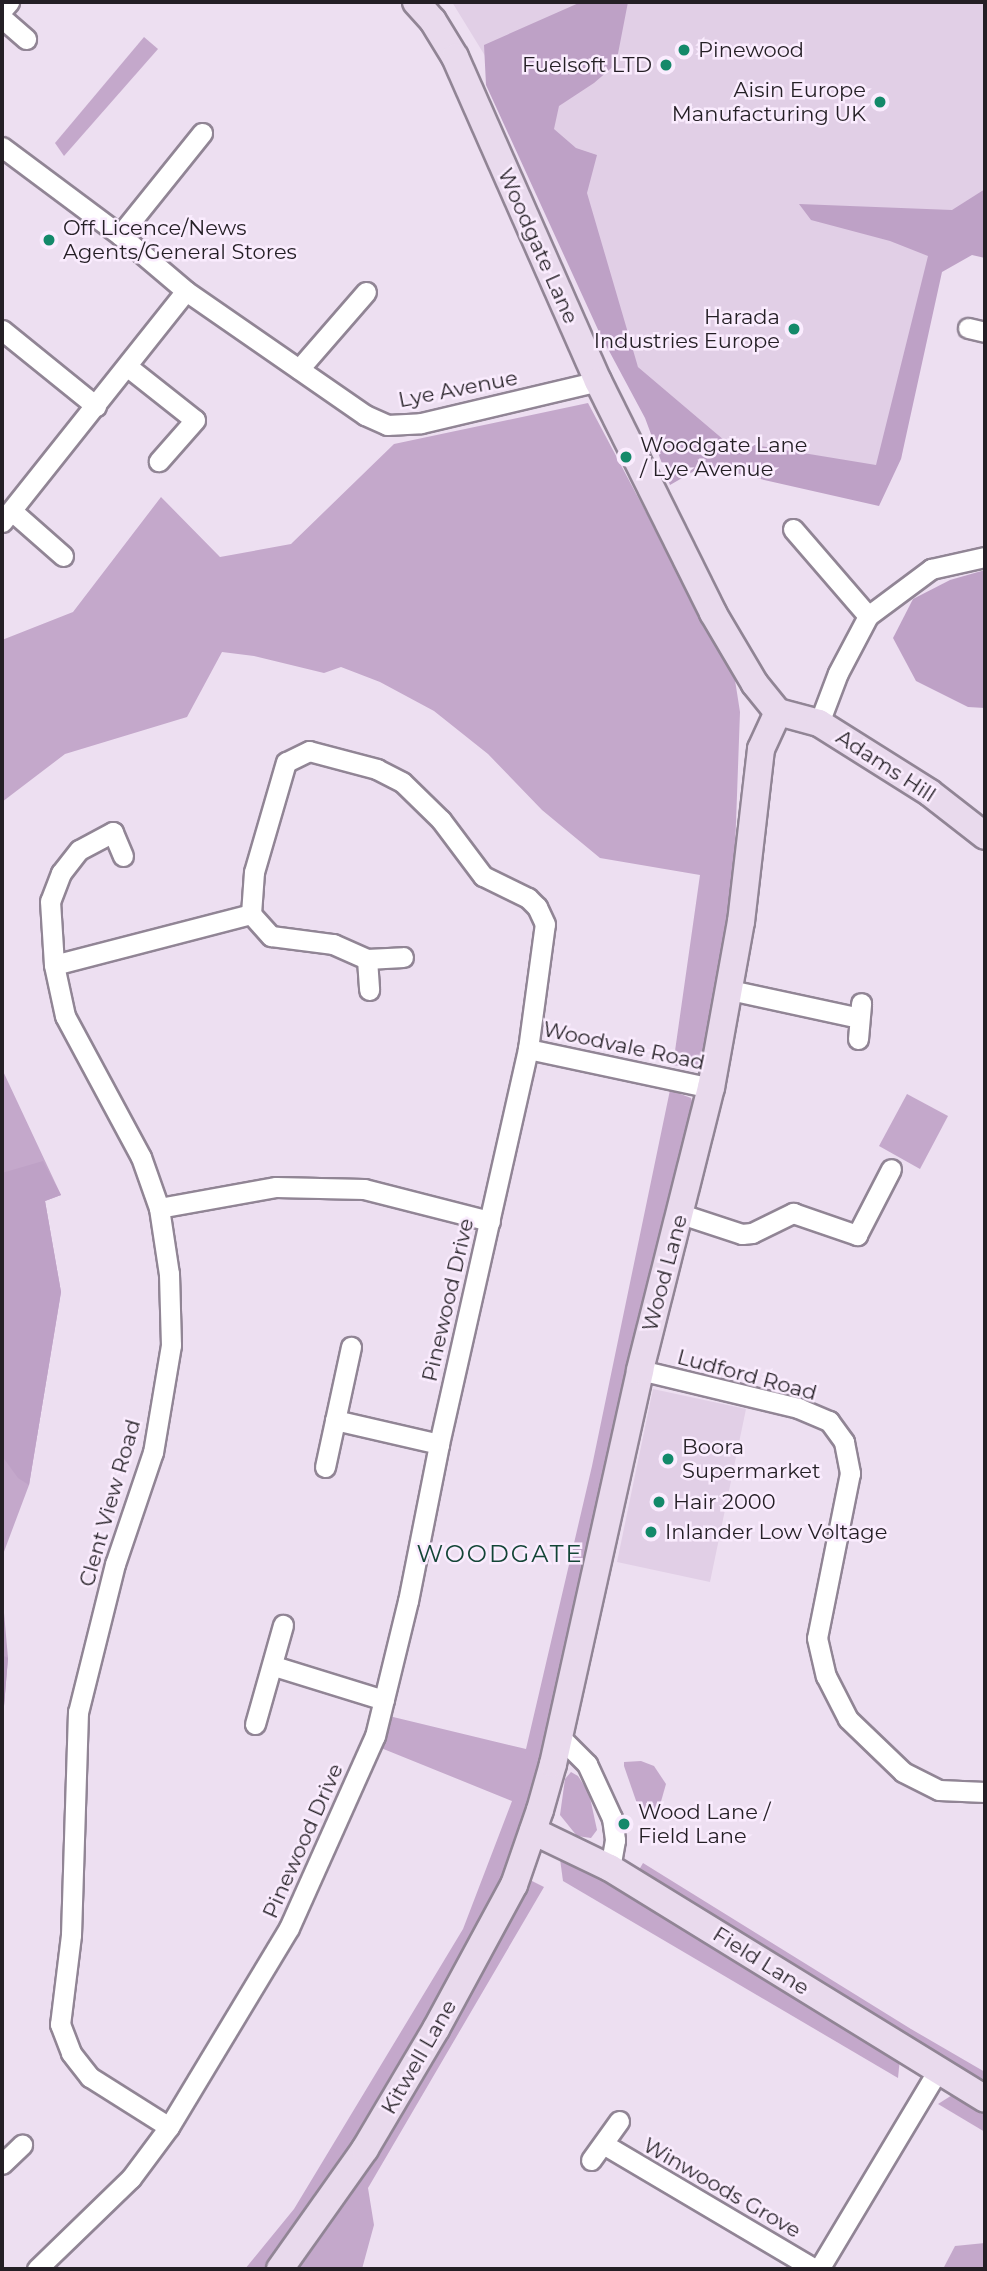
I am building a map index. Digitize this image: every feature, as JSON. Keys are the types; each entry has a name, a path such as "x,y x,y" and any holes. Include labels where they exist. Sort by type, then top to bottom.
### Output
{"street":[{"path":"2,10 9,2"},
{"name":"Woodgate Lane","path":"416,2 433,20 455,57 598,381 713,613 755,684 778,712"},
{"path":"2,18 26,39"},
{"path":"120,235 202,133"},
{"name":"Lye Avenue","path":"2,147 120,235 186,291 365,415 387,425 421,423 598,381"},
{"path":"63,556 7,516 186,291"},
{"path":"299,369 366,292"},
{"path":"2,330 96,407"},
{"path":"128,367 195,420 159,461"},
{"path":"793,528 868,615"},
{"path":"819,723 838,673 868,615 931,569 985,557"},
{"name":"Adams Hill","path":"778,712 819,723 930,793 984,834"},
{"name":"Wood Lane","path":"533,1831 559,1736 640,1370 711,1088 730,990 761,749 778,712"},
{"name":"Pinewood Drive","path":"37,2269 131,2178 169,2127 289,1928 375,1736 528,1049 545,923 537,907 528,898 484,876 441,820 402,782 377,769 309,751 286,762 254,872 251,915"},
{"name":"Clent View Road","path":"123,856 113,832 79,850 61,873 50,901 54,965 65,1016 141,1157 159,1208 169,1274 171,1345 153,1452 115,1564 78,1712 71,1936 60,2024 71,2053 90,2077 169,2127"},
{"path":"54,965 251,915 271,936 333,944 367,959 402,957"},
{"path":"367,959 369,990"},
{"path":"730,990 860,1010 858,1039"},
{"name":"Woodvale Road","path":"528,1049 711,1088"},
{"path":"681,1214 742,1234 752,1233 793,1213 857,1234 891,1169"},
{"path":"159,1208 275,1187 364,1189 489,1221"},
{"path":"325,1467 351,1347"},
{"name":"Ludford Road","path":"640,1370 798,1408 829,1421 844,1442 850,1473 817,1638 826,1676 848,1719 902,1772 939,1790 985,1792"},
{"path":"335,1420 439,1444"},
{"path":"255,1724 274,1666 283,1625"},
{"path":"274,1666 384,1700"},
{"path":"559,1736 587,1764 612,1818 615,1840 610,1868"},
{"name":"Field Lane","path":"533,1831 610,1868 985,2099"},
{"name":"Kitwell Lane","path":"280,2269 365,2149 436,2029 514,1885 533,1831"},
{"path":"817,2269 938,2070"},
{"path":"591,2160 605,2146 620,2120"},
{"path":"2,2164 22,2145"},
{"name":"Winwoods Grove","path":"605,2146 817,2269"}],"shaded area":[{"path":"452,2 985,2 985,189 953,210 939,249 901,459 883,467 724,440 638,367 536,139"},
{"path":"581,2 628,2 616,64 594,83 559,106 554,129 576,148 597,155 587,193 638,367 724,440 876,465 928,256 890,241 811,220 799,204 952,210 985,189 985,258 972,255 942,272 901,459 879,506 703,466 670,485 645,418 600,334 486,85 484,45"},
{"path":"144,37 158,49 64,156 55,143"},
{"path":"588,403 735,680 740,712 734,878 722,970 704,1062 695,1069 673,1065 700,875 600,858 542,810 488,754 434,711 380,682 341,667 324,673 254,656 222,652 187,717 65,754 2,802 2,640 73,612 161,497 220,557 291,544 394,444"},
{"path":"985,570 985,708 968,707 916,681 893,638 913,599 950,580"},
{"path":"2,1069 61,1195 45,1201 61,1292 29,1485 2,1557"},
{"path":"670,1090 691,1098 696,1113 529,1814 511,1865 390,2090 268,2269 245,2269 294,2209 463,1929 512,1801 381,1748 389,1716 526,1749 592,1466"},
{"path":"907,1094 948,1116 920,1169 879,1146"},
{"path":"43,1161 61,1195 45,1201 61,1292 29,1485 18,1478 2,1456 2,1173"},
{"path":"653,1389 746,1409 710,1582 617,1562"},
{"path":"2,1590 8,1658 2,1730"},
{"path":"2,1655 8,1658 2,1730"},
{"path":"641,1761 654,1766 666,1784 660,1805 652,1814 644,1817 624,1766 624,1762"},
{"path":"571,1772 578,1776 589,1793 597,1830 591,1838 577,1836 560,1815 565,1779"},
{"path":"566,1856 900,2058 898,2078 563,1881 560,1859"},
{"path":"643,1863 985,2072 985,2088 636,1875"},
{"path":"528,1879 544,1887 368,2188 374,2225 362,2269 288,2269"},
{"path":"957,2092 985,2109 985,2132 938,2104"},
{"path":"985,2243 985,2269 943,2269 955,2246"}],"place":[{"name":"Pinewood","path":"684,50"},
{"name":"Fuelsoft LTD","path":"666,65"},
{"name":"Aisin Europe Manufacturing UK","path":"880,102"},
{"name":"Off Licence/News Agents/General Stores","path":"49,240"},
{"name":"Harada Industries Europe","path":"794,329"},
{"name":"Woodgate Lane / Lye Avenue","path":"626,457"},
{"name":"Boora Supermarket","path":"668,1459"},
{"name":"Hair 2000","path":"659,1502"},
{"name":"Inlander Low Voltage","path":"651,1532"},
{"name":"Wood Lane / Field Lane","path":"624,1824"}],"district":[{"name":"WOODGATE","path":"500,1554"}]}
